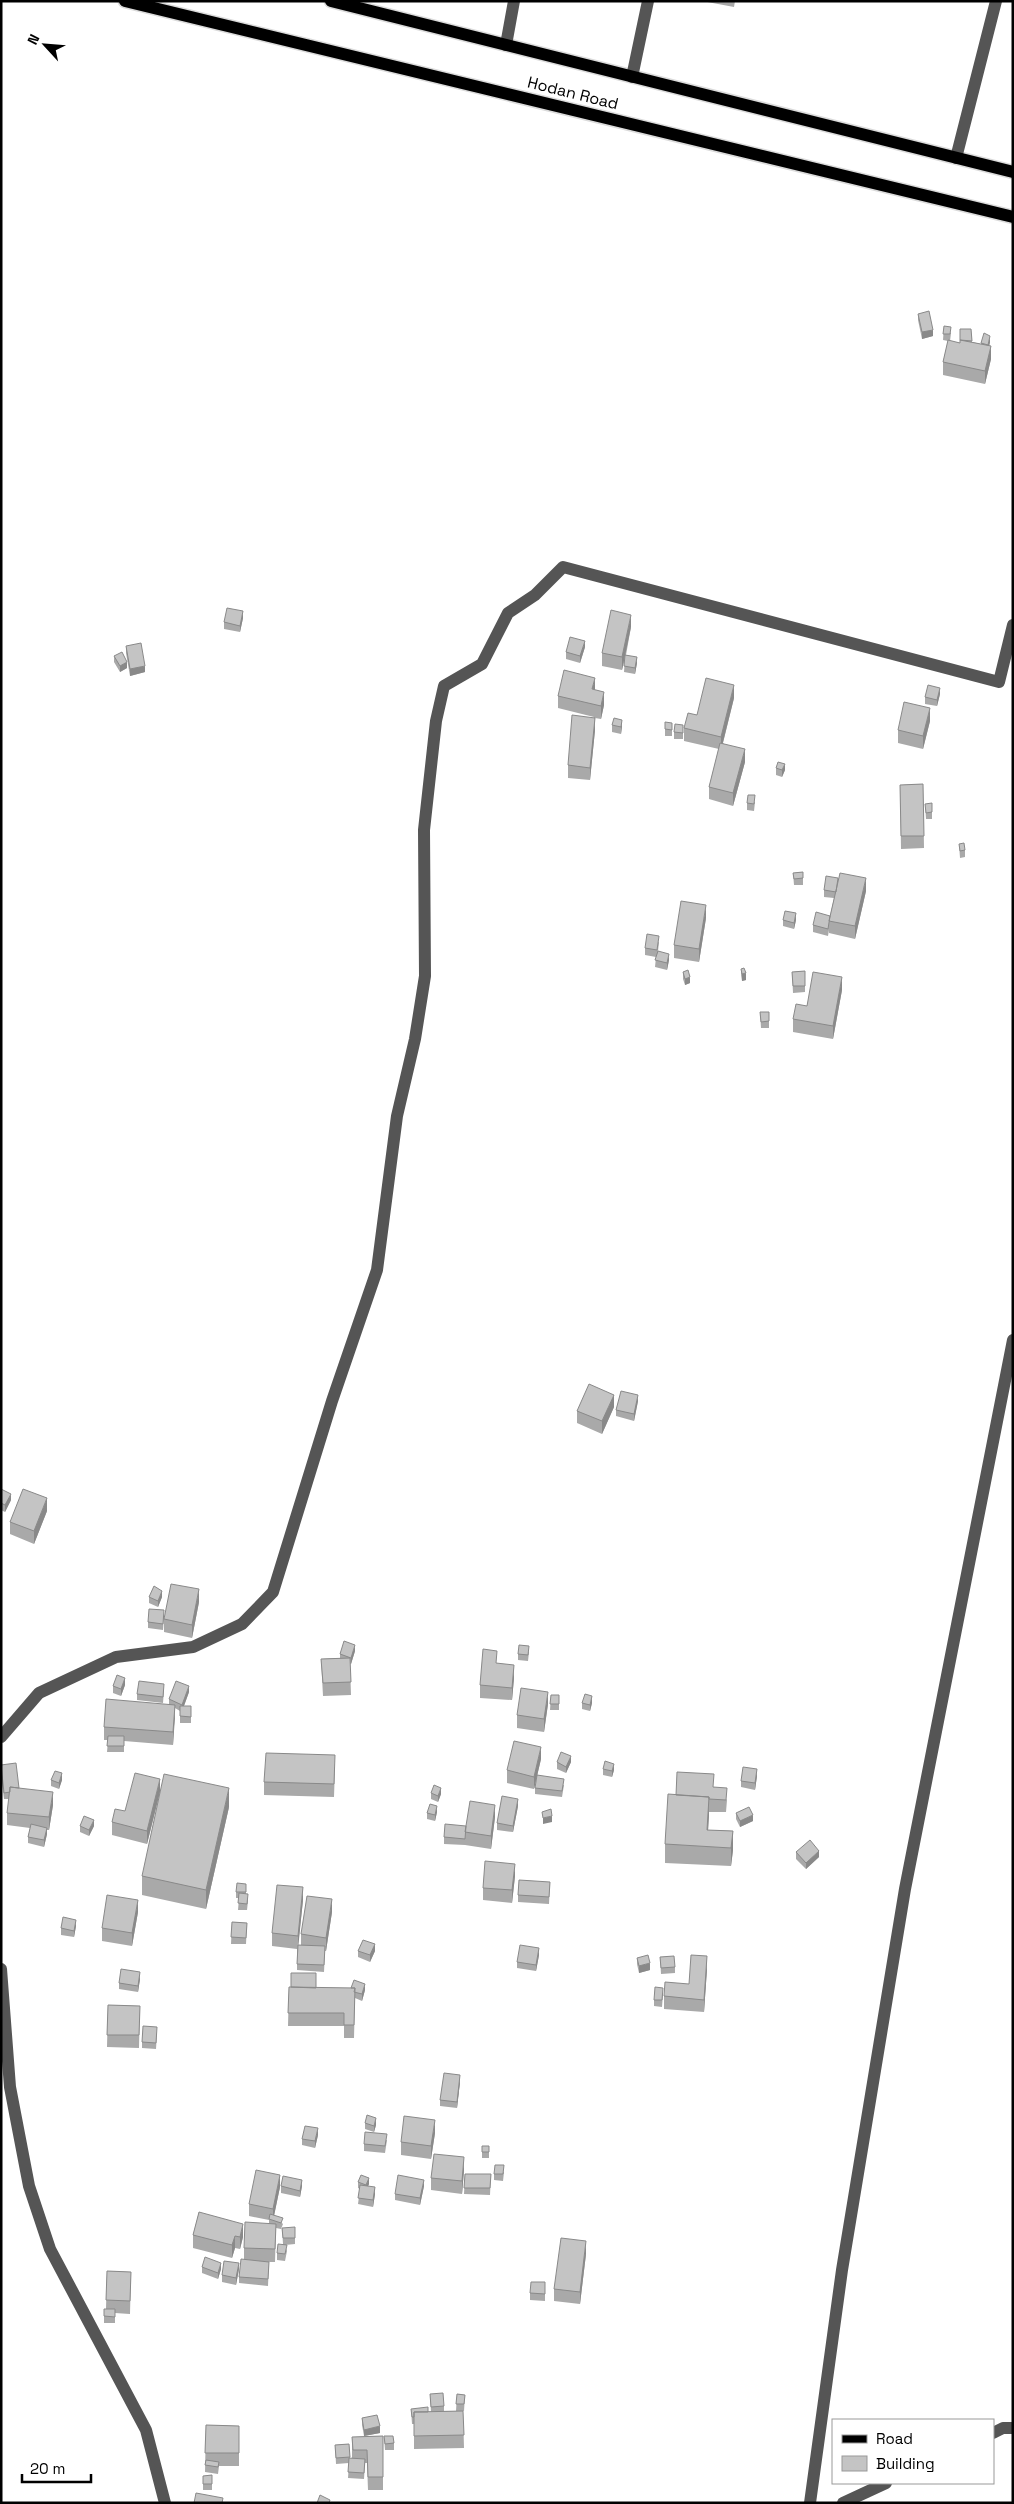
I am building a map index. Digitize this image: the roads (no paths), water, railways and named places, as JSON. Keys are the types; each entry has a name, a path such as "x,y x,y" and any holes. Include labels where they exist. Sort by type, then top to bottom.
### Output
{"main road":[{"name":"Hodan Road","path":"125,1 1013,217"},
{"name":"Hodan Road","path":"331,1 358,5 506,45 1013,172"}],"street":[{"path":"506,45 514,1"},
{"path":"632,77 648,1"},
{"path":"956,158 996,1"},
{"path":"1,1737 39,1693 116,1657 193,1647 242,1624 273,1592 332,1401 377,1270 397,1116 416,1039 425,976 424,830 436,721 444,686 482,664 508,613 536,594 563,567 999,682 1013,625"},
{"path":"810,2503 842,2270 905,1889 1013,1340"},
{"path":"1,1969 10,2087 29,2186 50,2249 146,2430 165,2503"},
{"path":"994,2432 1003,2428 1013,2428"},
{"path":"843,2503 884,2484"}]}
